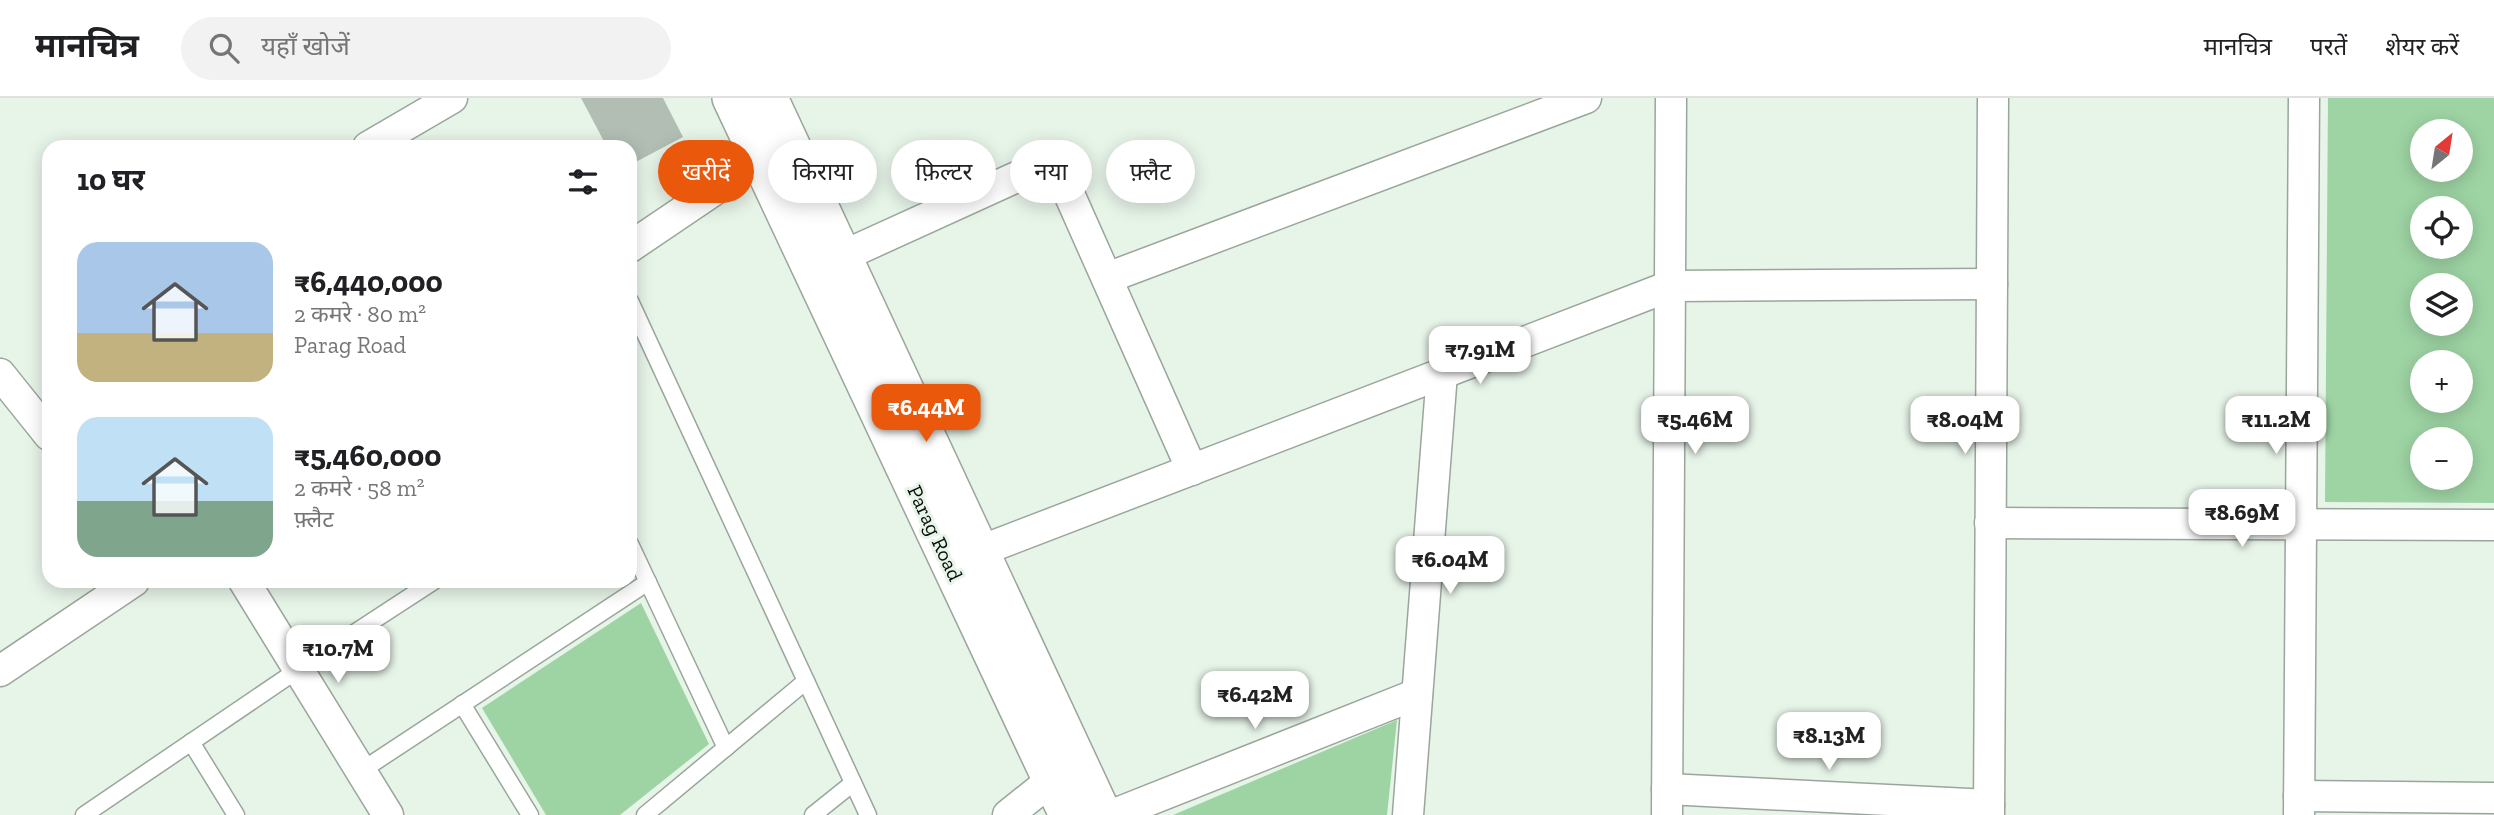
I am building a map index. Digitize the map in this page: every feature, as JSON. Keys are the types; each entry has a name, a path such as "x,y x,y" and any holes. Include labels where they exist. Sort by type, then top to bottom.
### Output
{"street":[{"path":"380,140 452,98"},
{"name":"Parag Road","path":"731,98 768,142"},
{"name":"Parag Road","path":"769,98 773,140"},
{"path":"1107,278 1586,98"},
{"path":"1671,98 1667,802 1989,810 1993,98"},
{"path":"2304,98 2299,806 2494,798"},
{"path":"637,242 768,153"},
{"path":"843,256 1054,160 1192,470"},
{"name":"Parag Road","path":"799,203 1064,769 1103,815"},
{"name":"Parag Road","path":"809,203 843,256 980,551 1064,769 1068,815"},
{"path":"980,551 1670,286 1992,284"},
{"path":"1408,815 1442,373"},
{"path":"0,374 42,426"},
{"path":"1990,523 2494,525"},
{"path":"0,671 124,588"},
{"path":"248,588 388,815"},
{"path":"1112,815 1417,694"},
{"path":"1008,815 1064,769"}],"lane":[{"path":"637,316 868,815"},
{"path":"637,559 726,748"},
{"path":"361,771 648,582"},
{"path":"92,813 191,741 423,588"},
{"path":"645,815 806,681"},
{"path":"462,704 530,815"},
{"path":"191,741 236,815"},
{"path":"813,815 853,783"}],"green space":[{"path":"2328,98 2494,98 2494,503 2325,502"},
{"path":"641,603 709,744 620,815 546,815 482,708"},
{"path":"1397,720 1387,815 1173,815"}],"building":[{"path":"581,98 663,98 683,137 677,140 658,140 658,150 637,161 637,140 603,140"}]}
